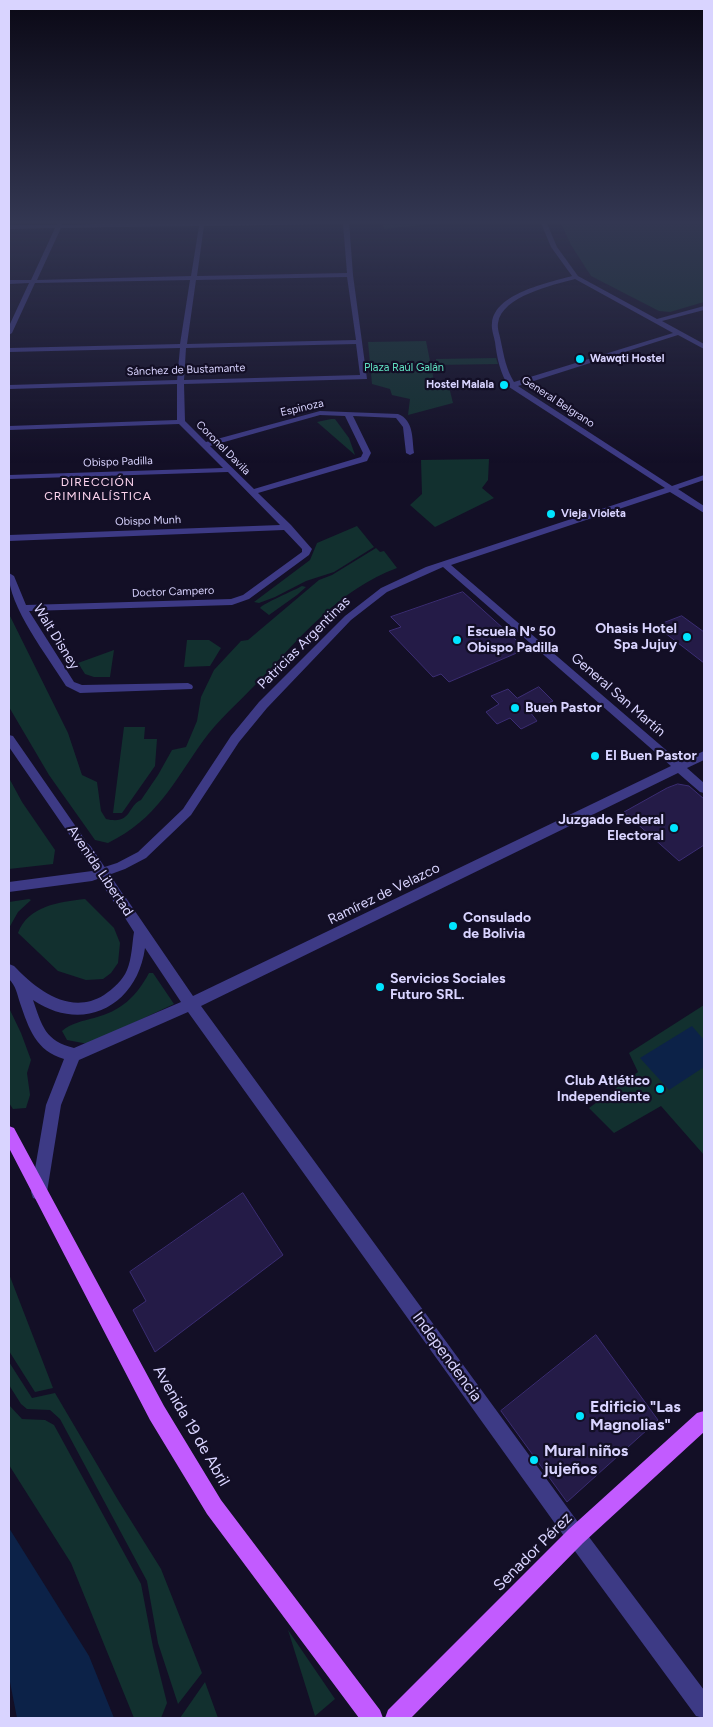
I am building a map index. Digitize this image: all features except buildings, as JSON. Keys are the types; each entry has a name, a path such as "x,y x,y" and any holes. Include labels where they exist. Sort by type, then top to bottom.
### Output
{"main road":[{"name":"Avenida 19 de Abril","path":"9,1132 157,1413 214,1507 372,1718"},
{"name":"Senador Pérez","path":"396,1718 576,1536 704,1420"}],"street":[{"path":"9,333 12,316 21,302"},
{"name":"Coronel Davila","path":"190,302 179,381 181,422 288,527 307,549"},
{"path":"9,350 359,342 354,302"},
{"name":"General Belgrano","path":"509,302 498,313 494,322 500,357 507,378 512,386 704,510"},
{"path":"621,302 704,347"},
{"path":"656,321 704,308"},
{"path":"512,386 678,333"},
{"name":"Sánchez de Bustamante","path":"9,387 364,377 359,342"},
{"name":"Espinoza","path":"203,445 320,414 348,414 398,416 403,418 406,423 410,453"},
{"path":"251,492 364,459 367,453 348,414"},
{"path":"9,428 181,422"},
{"name":"Obispo Padilla","path":"9,477 228,470"},
{"name":"Patricias Argentinas","path":"9,888 92,876 116,869 142,855 187,812 249,720 330,634 384,590 411,576 704,477"},
{"name":"Obispo Munh","path":"9,538 288,527"},
{"name":"Doctor Campero","path":"22,608 232,602 241,600 285,569 306,553 307,549"},
{"name":"General San Martín","path":"446,564 704,789"},
{"name":"Walt Disney","path":"9,576 22,608 70,684 80,689 188,686"},
{"name":"Avenida Libertad","path":"9,739 192,1004"},
{"name":"Ramírez de Velazco","path":"74,1055 192,1004 704,755"},
{"path":"9,970 20,981 42,997 66,1008 84,1009 95,1006 116,994 130,977 134,968 141,931"},
{"path":"20,981 41,1036 51,1047 74,1055 64,1073 50,1113 39,1192"},
{"name":"Independencia","path":"192,1004 576,1536 704,1708"}],"green space":[{"path":"641,302 704,302 670,312 659,311"},
{"name":"Plaza Raúl Galán","path":"426,341 434,381 448,383 453,403 408,415 410,399 392,395 390,389 372,384 368,342"},
{"path":"496,358 498,364 436,365 436,359"},
{"path":"335,419 349,438 355,455 317,422"},
{"path":"489,459 488,480 482,488 494,498 435,527 410,505 422,494 421,460"},
{"path":"357,526 374,547 334,572 306,581 259,603 254,602 310,560 317,543"},
{"path":"376,548 380,552 384,551 397,568 376,577 338,602 304,633 215,726 163,799 139,823 108,843 95,840 49,775 9,707 9,614 68,733 82,775 97,782 101,811 106,819 120,819 125,817 133,806 141,800 172,750 186,747 197,721 201,697 214,670 241,641 248,640 319,580 332,575"},
{"path":"302,586 306,587 269,615 260,608 272,600"},
{"path":"187,640 209,640 221,648 210,666 184,667"},
{"path":"114,650 110,677 94,677 85,674 78,663"},
{"path":"124,727 145,727 144,739 157,739 155,766 122,813 113,813"},
{"path":"9,778 22,802 55,850 53,864 9,869"},
{"path":"85,899 114,928 120,943 118,963 111,973 103,979 86,980 58,971 18,933 29,917 37,911 55,904"},
{"path":"31,900 18,912 9,928 9,902"},
{"path":"149,973 153,973 174,1004 88,1044 67,1040 62,1031 73,1024 104,1015 120,1007 139,989"},
{"name":"Club Atlético Independiente","path":"704,1005 704,1155 661,1106 614,1133 589,1108 638,1072 629,1053"},
{"path":"9,1008 31,1060 27,1073 30,1095 26,1108 13,1109 9,1103"},
{"path":"9,1274 53,1388 35,1392 9,1351"},
{"path":"9,1362 32,1398 55,1393 161,1569 202,1673 178,1704 158,1643 147,1581 60,1419 50,1410 27,1409 21,1404 9,1385"},
{"path":"9,1405 22,1419 45,1420 54,1425 141,1584 153,1647 167,1703 161,1718 134,1718 71,1563 9,1465"},
{"path":"288,1630 335,1699 315,1716"},
{"path":"205,1682 218,1718 180,1718"}],"water":[{"path":"692,1026 704,1040 704,1067 669,1090 640,1058"},
{"path":"9,1528 89,1656 114,1718 17,1718 9,1677"}],"place":[{"name":"Wawqti Hostel","path":"580,359"},
{"name":"Hostel Malala","path":"504,385"},
{"name":"Vieja Violeta","path":"551,514"},
{"name":"Ohasis Hotel Spa Jujuy","path":"687,637"},
{"name":"Escuela Nº 50 Obispo Padilla","path":"457,640"},
{"name":"Buen Pastor","path":"515,708"},
{"name":"El Buen Pastor","path":"595,756"},
{"name":"Juzgado Federal Electoral","path":"674,828"},
{"name":"Consulado de Bolivia","path":"453,926"},
{"name":"Servicios Sociales Futuro SRL.","path":"380,987"},
{"name":"Club Atlético Independiente","path":"660,1089"},
{"name":"Edificio \"Las Magnolias\"","path":"580,1416"},
{"name":"Mural niños jujeños","path":"534,1460"}],"district":[{"name":"DIRECCIÓN CRIMINALÍSTICA","path":"98,489"}]}
